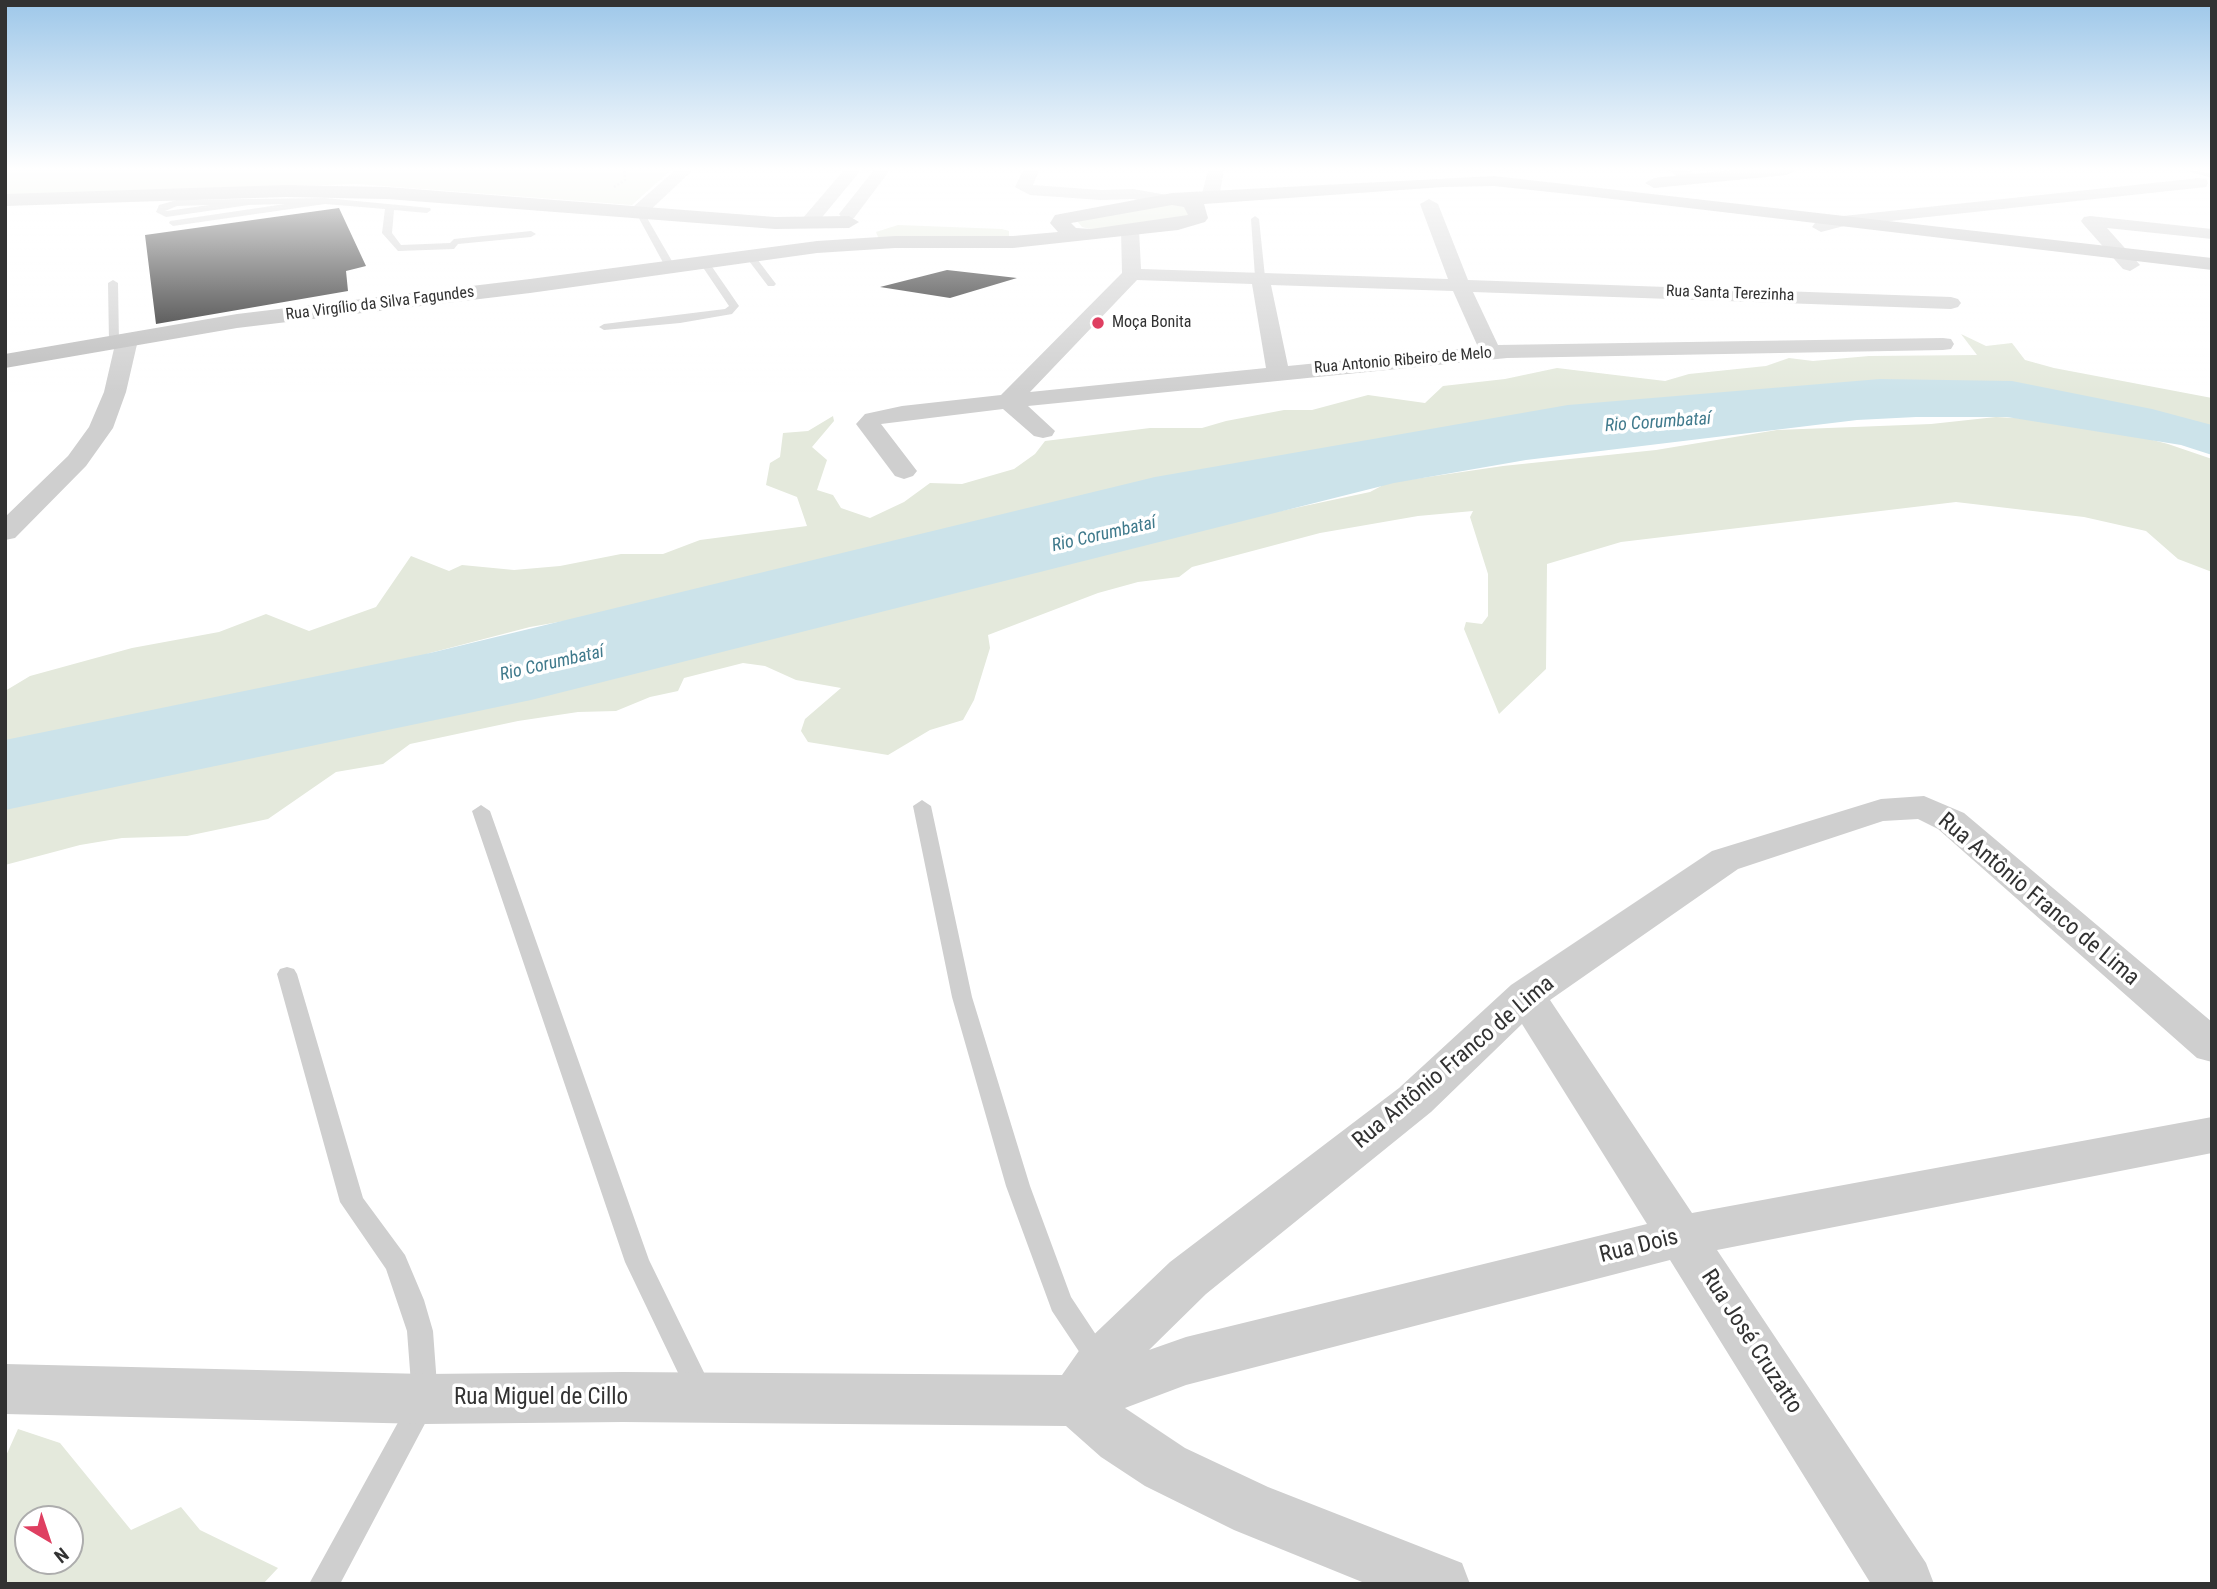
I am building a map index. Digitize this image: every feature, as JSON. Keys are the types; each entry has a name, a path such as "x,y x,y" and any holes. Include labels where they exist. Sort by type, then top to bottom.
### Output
{"street":[{"name":"Rua Virgílio da Silva Fagundes","path":"5,362 237,321 858,244"},
{"path":"1043,430 1008,401 1132,274 1131,244"},
{"path":"1441,244 1491,353"},
{"path":"1984,244 2126,259 2212,264"},
{"path":"2015,244 2212,274"},
{"path":"2112,244 2126,259"},
{"name":"Rua Santa Terezinha","path":"1132,274 1951,303"},
{"path":"1260,277 1278,372"},
{"path":"5,532 77,461 101,428 115,392 120,341"},
{"name":"Rua Antonio Ribeiro de Melo","path":"904,471 875,437 869,424 873,419 902,412 1278,372 1491,353 1943,344"},
{"name":"Rua Antônio Franco de Lima","path":"1089,1381 1188,1278 1415,1100 1527,996 1726,860 1759,847 1881,810 1924,807 1951,821 2212,1046"},
{"name":"Rua José Cruzatto","path":"1527,996 1905,1584"},
{"name":"Rua Dois","path":"1089,1381 1186,1361 1683,1236 2212,1135"},
{"path":"1089,1381 1120,1438 1165,1467 1254,1510 1441,1584"},
{"name":"Rua Miguel de Cillo","path":"5,1389 425,1399 703,1399 1089,1381"}],"lane":[{"path":"395,244 398,248 452,244"},
{"path":"658,244 671,268"},
{"path":"1257,244 1260,277"},
{"path":"751,257 771,284"},
{"path":"604,327 680,320 728,312 734,306 705,263"},
{"path":"113,284 120,341"},
{"path":"922,806 961,997 1018,1186 1089,1381"},
{"path":"481,811 637,1262 703,1399"},
{"path":"287,974 352,1202 396,1263 411,1300 420,1331 425,1399 324,1584"}],"shaded area":[{"path":"1961,334 1986,346 2012,343 2025,360 2054,368 2212,398 2212,427 1889,390 530,627 430,653 382,669 5,743 5,691 30,676 132,648 219,632 266,614 309,631 376,607 411,556 449,571 462,565 514,570 560,566 621,554 663,554 700,540 807,526 797,497 766,485 770,463 780,457 783,433 808,431 833,416 834,421 812,447 827,460 817,490 833,495 841,508 870,518 904,502 930,483 962,484 1014,469 1035,454 1045,441 1150,428 1202,428 1284,410 1312,410 1368,395 1425,403 1443,386 1505,379 1557,368 1665,381 1689,374 1766,366 1789,358 1813,361 1869,356 1977,355"},
{"path":"1996,417 2110,429 2212,459 2212,572 2178,559 2146,531 2084,517 1956,502 1621,542 1547,564 1546,669 1499,714 1464,629 1466,622 1482,624 1488,616 1488,574 1470,517 1473,511 1418,516 1320,533 1192,567 1179,577 1138,582 1098,593 988,635 990,648 974,700 963,720 930,730 888,755 808,742 801,731 805,719 841,688 796,680 765,666 743,663 684,678 678,691 650,697 616,711 578,712 518,721 410,744 383,764 336,772 268,819 187,836 122,838 80,845 5,865 5,783 1370,492 1387,483 1503,466 1656,450 1777,430 1931,424"},
{"path":"18,1429 60,1443 131,1530 181,1507 200,1530 278,1568 263,1584 5,1584 5,1458"}],"water":[{"name":"Rio Corumbataí","path":"1880,379 2012,381 2152,409 2212,425 2212,455 2181,445 2007,417 1916,417 1857,420 1526,460 1394,483 531,700 5,810 5,740 430,653 1155,477 1568,405"}],"building":[{"path":"146,244 356,244 366,266 346,271 348,291 156,324"},
{"path":"947,270 1017,278 950,298 880,287"}],"place":[{"name":"Moça Bonita","path":"1098,323"}]}
